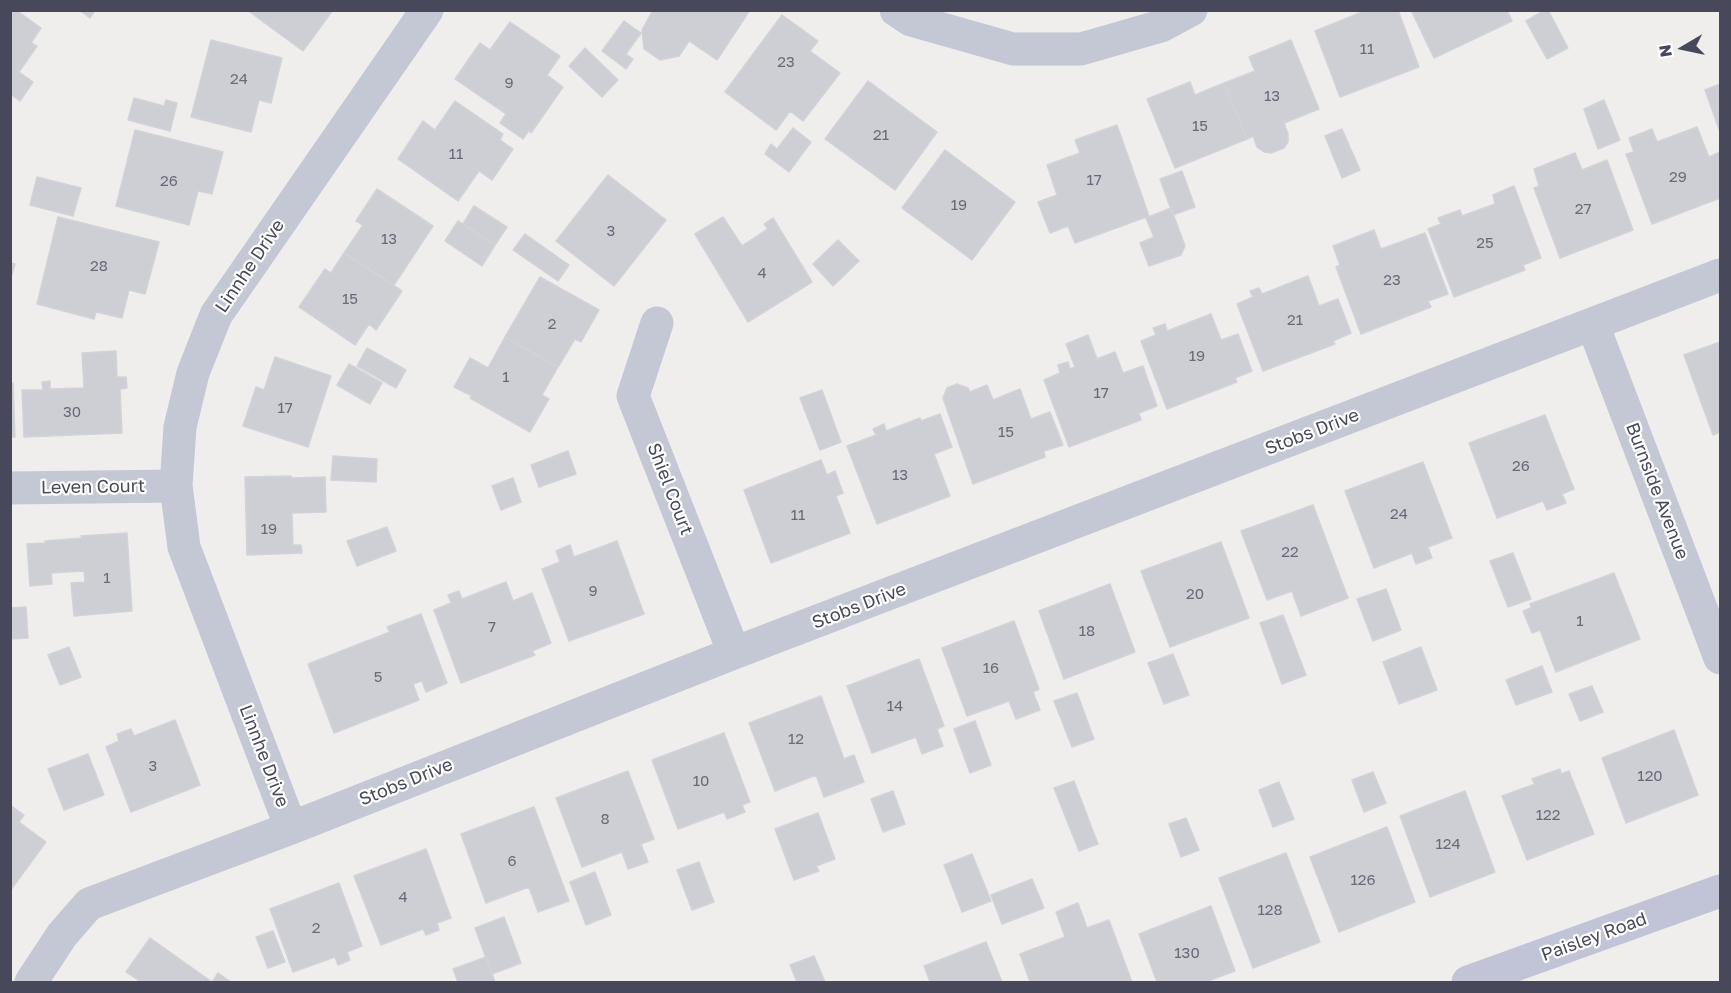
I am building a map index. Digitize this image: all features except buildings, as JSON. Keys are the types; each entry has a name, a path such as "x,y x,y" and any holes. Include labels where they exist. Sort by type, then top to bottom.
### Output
{"main road":[{"name":"Paisley Road","path":"1468,982 1720,891"}],"street":[{"name":"Linnhe Drive","path":"291,828 184,547 176,486 180,427 193,373 216,315 426,10"},
{"path":"896,10 911,20 1013,49 1081,49 1161,26 1191,10"},
{"name":"Stobs Drive","path":"31,982 62,935 89,904 291,828 734,653 1720,275"},
{"name":"Shiel Court","path":"657,323 633,396 734,653"},
{"name":"Burnside Avenue","path":"1593,325 1720,658"},
{"name":"Leven Court","path":"10,488 176,486"}]}
